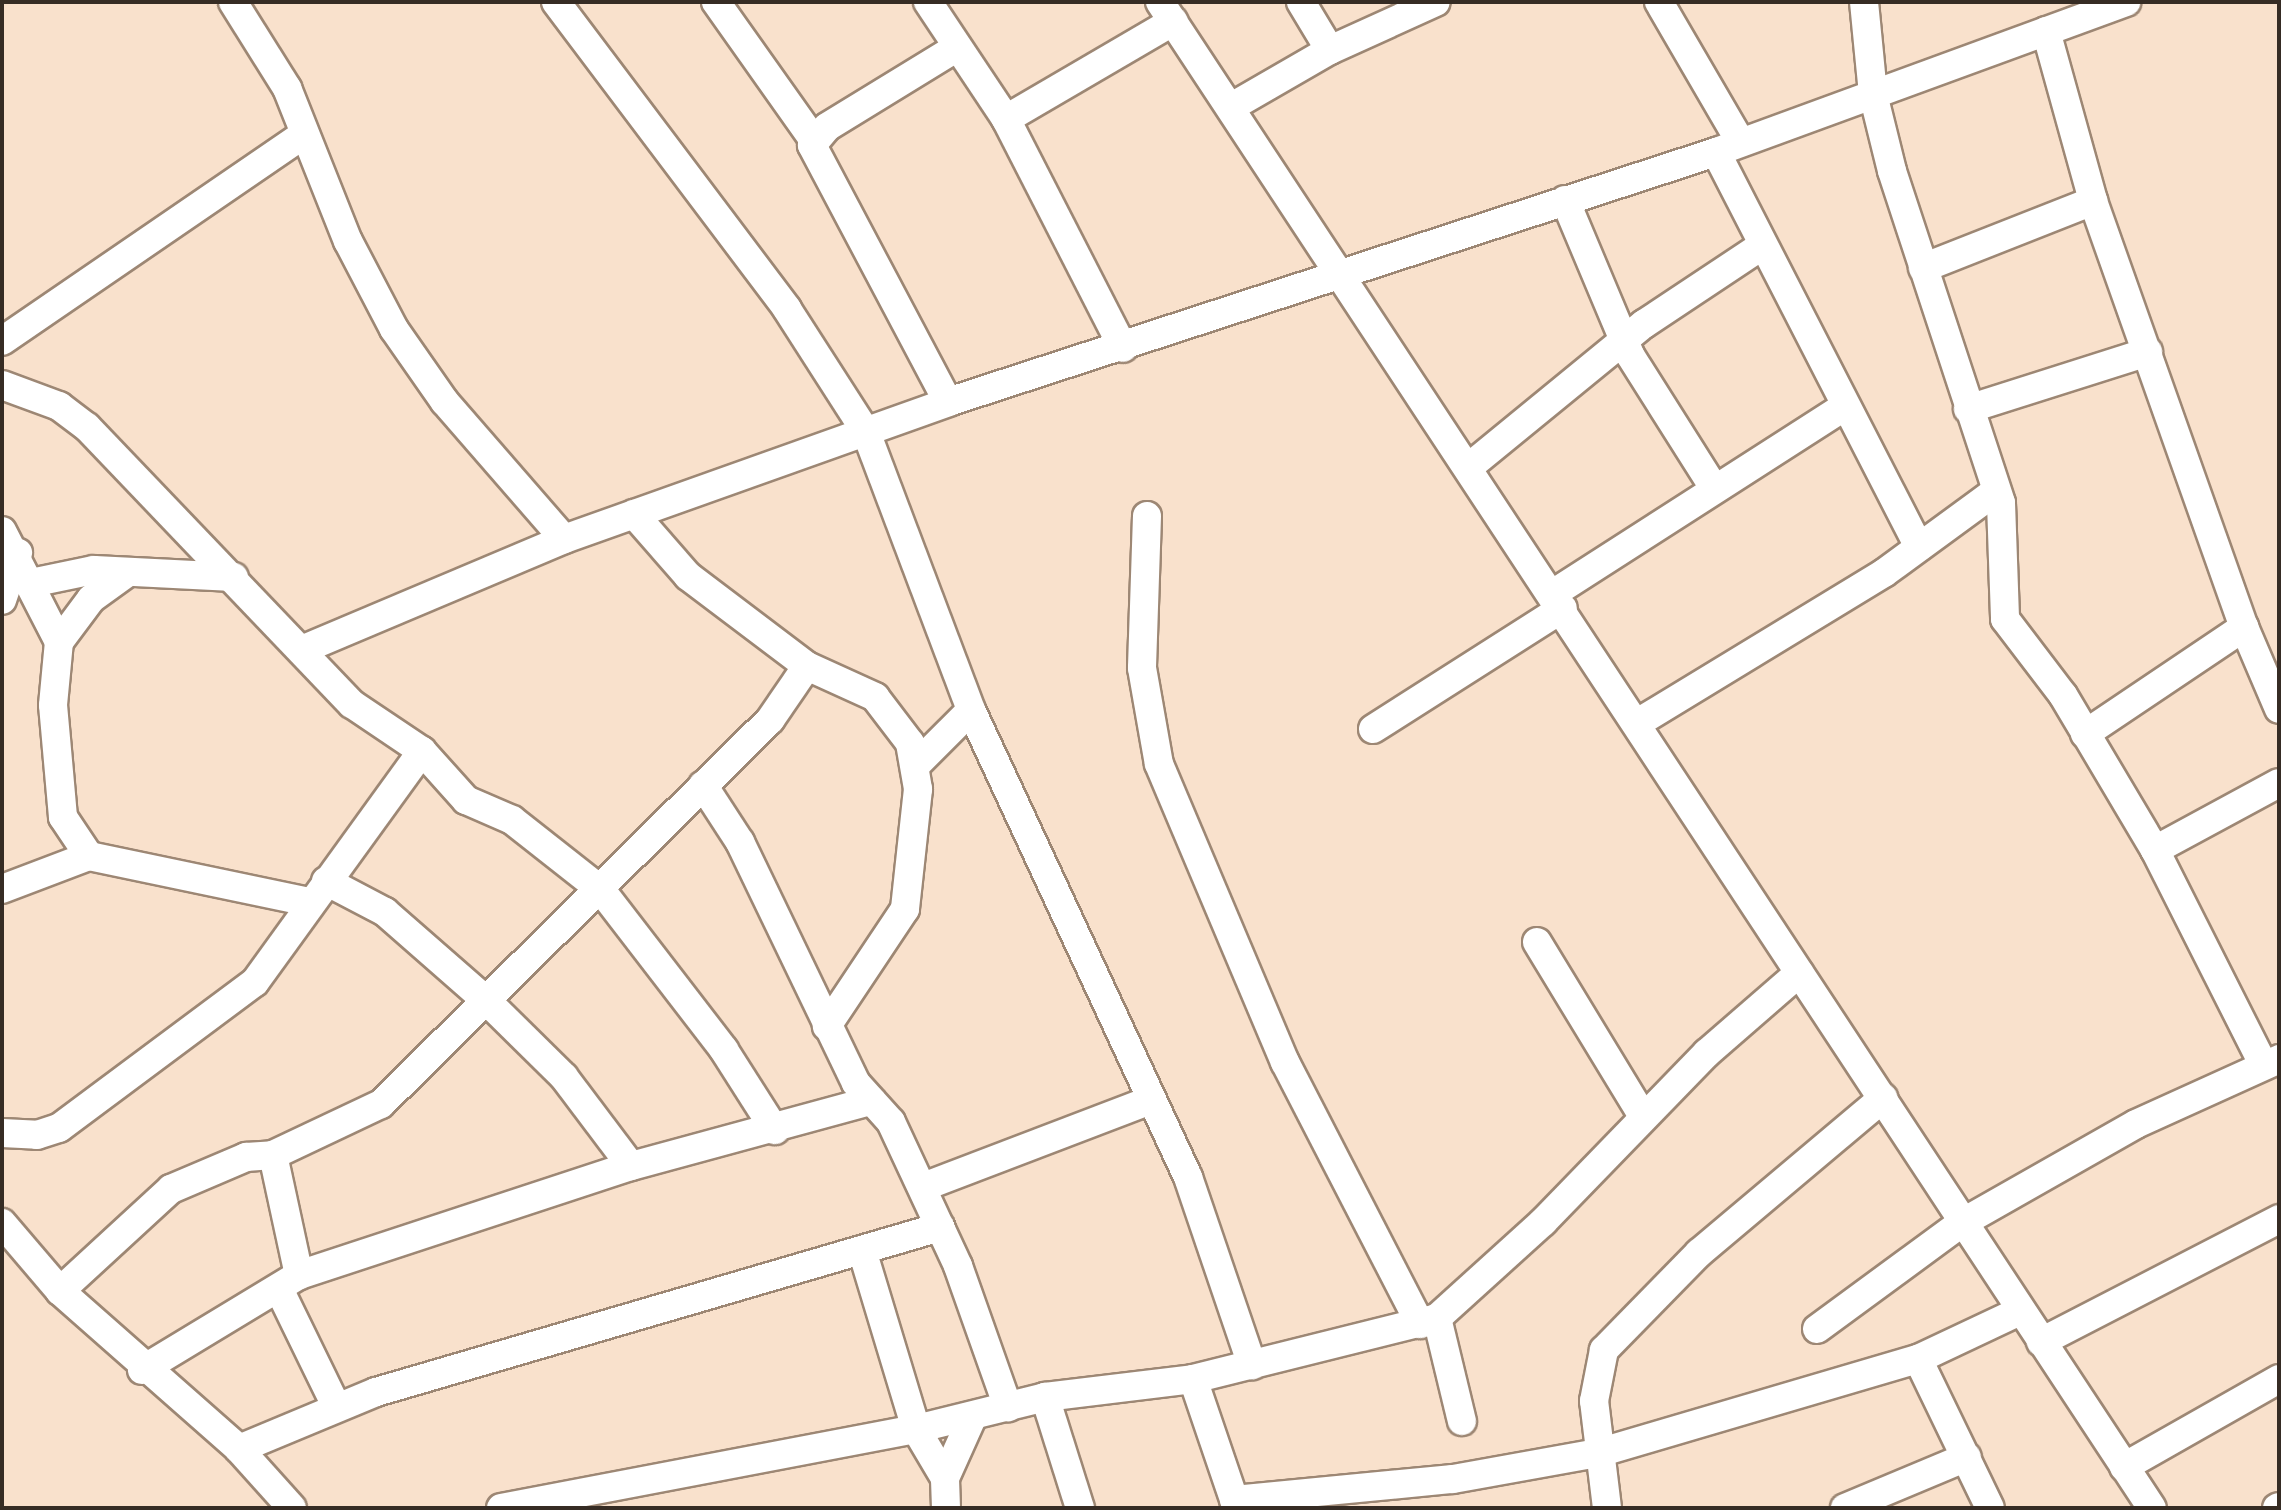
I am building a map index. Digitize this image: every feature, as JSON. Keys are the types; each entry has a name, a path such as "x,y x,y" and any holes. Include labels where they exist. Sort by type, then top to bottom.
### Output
{"street":[{"path":"233,2 287,89 348,241 394,329 445,401 565,538"},
{"path":"556,2 787,309 866,432 971,710 1188,1177 1252,1365"},
{"path":"716,2 813,139 948,402"},
{"path":"1301,2 1330,50"},
{"path":"1233,106 1330,50 1436,2"},
{"path":"1817,1329 1960,1224 2136,1124 2271,1061 2155,850 2085,734 2005,619 2007,541 1996,491 1923,268 1873,94 1864,2"},
{"path":"304,649 565,538 948,402 1340,279 1728,146 2126,2"},
{"path":"932,3 956,48 1006,119 1123,348"},
{"path":"1669,6 1728,146 1760,247 1842,408 1919,547"},
{"path":"1006,119 1167,11 1233,106 1340,279 1639,722 1799,973 1883,1098 1960,1224 2152,1508"},
{"path":"2046,31 2093,201 2244,627 2279,709"},
{"path":"813,139 956,48"},
{"path":"2,341 304,134"},
{"path":"1565,200 1625,339 1714,488"},
{"path":"1923,268 2093,201"},
{"path":"1469,467 1625,339 1760,247"},
{"path":"1968,409 2148,352"},
{"path":"2,386 59,406 87,427 369,718 422,751 466,800 512,820 601,890 724,1050 775,1130"},
{"path":"1373,729 1559,601 1714,488 1842,408"},
{"path":"1639,722 1919,547 1996,491"},
{"path":"634,514 688,576 807,667 858,687 891,710 917,764 905,909 827,1026"},
{"path":"1147,516 1142,668 1159,764 1285,1062 1428,1321 1462,1421"},
{"path":"10,542 60,642"},
{"path":"2,600 10,542"},
{"path":"31,583 94,570 234,577"},
{"path":"89,856 63,817 53,705 60,642 91,599 127,573"},
{"path":"2085,734 2244,627"},
{"path":"61,1291 171,1189 246,1157 273,1155 381,1104 489,1003 770,720 807,667"},
{"path":"917,764 971,710"},
{"path":"2,1133 37,1136 59,1128 255,982 318,891 422,751"},
{"path":"2155,850 2279,783"},
{"path":"703,785 740,842 827,1026 871,1101 891,1122 923,1187 1008,1406"},
{"path":"2,889 89,856 318,891 385,912 489,1003 564,1077 631,1166"},
{"path":"1537,942 1643,1116"},
{"path":"501,1508 569,1501 972,1418 1045,1397 1193,1379 1428,1321 1543,1222 1643,1116 1799,973"},
{"path":"1607,1508 1598,1452 1596,1374 1621,1327 1883,1098"},
{"path":"923,1187 1151,1100"},
{"path":"142,1370 289,1282 631,1166 775,1130 871,1101"},
{"path":"273,1155 289,1282 336,1406"},
{"path":"2041,1342 2279,1219"},
{"path":"2,1223 61,1291 142,1370 239,1449 292,1508"},
{"path":"239,1449 336,1406 940,1227"},
{"path":"862,1250 916,1429 945,1479"},
{"path":"1193,1379 1236,1504 1453,1479 1598,1452 1918,1359 2020,1311"},
{"path":"1918,1359 1990,1508"},
{"path":"2124,1467 2279,1379"},
{"path":"1045,1397 1080,1508"},
{"path":"946,1508 945,1479 972,1418"},
{"path":"1845,1508 1967,1457"}]}
